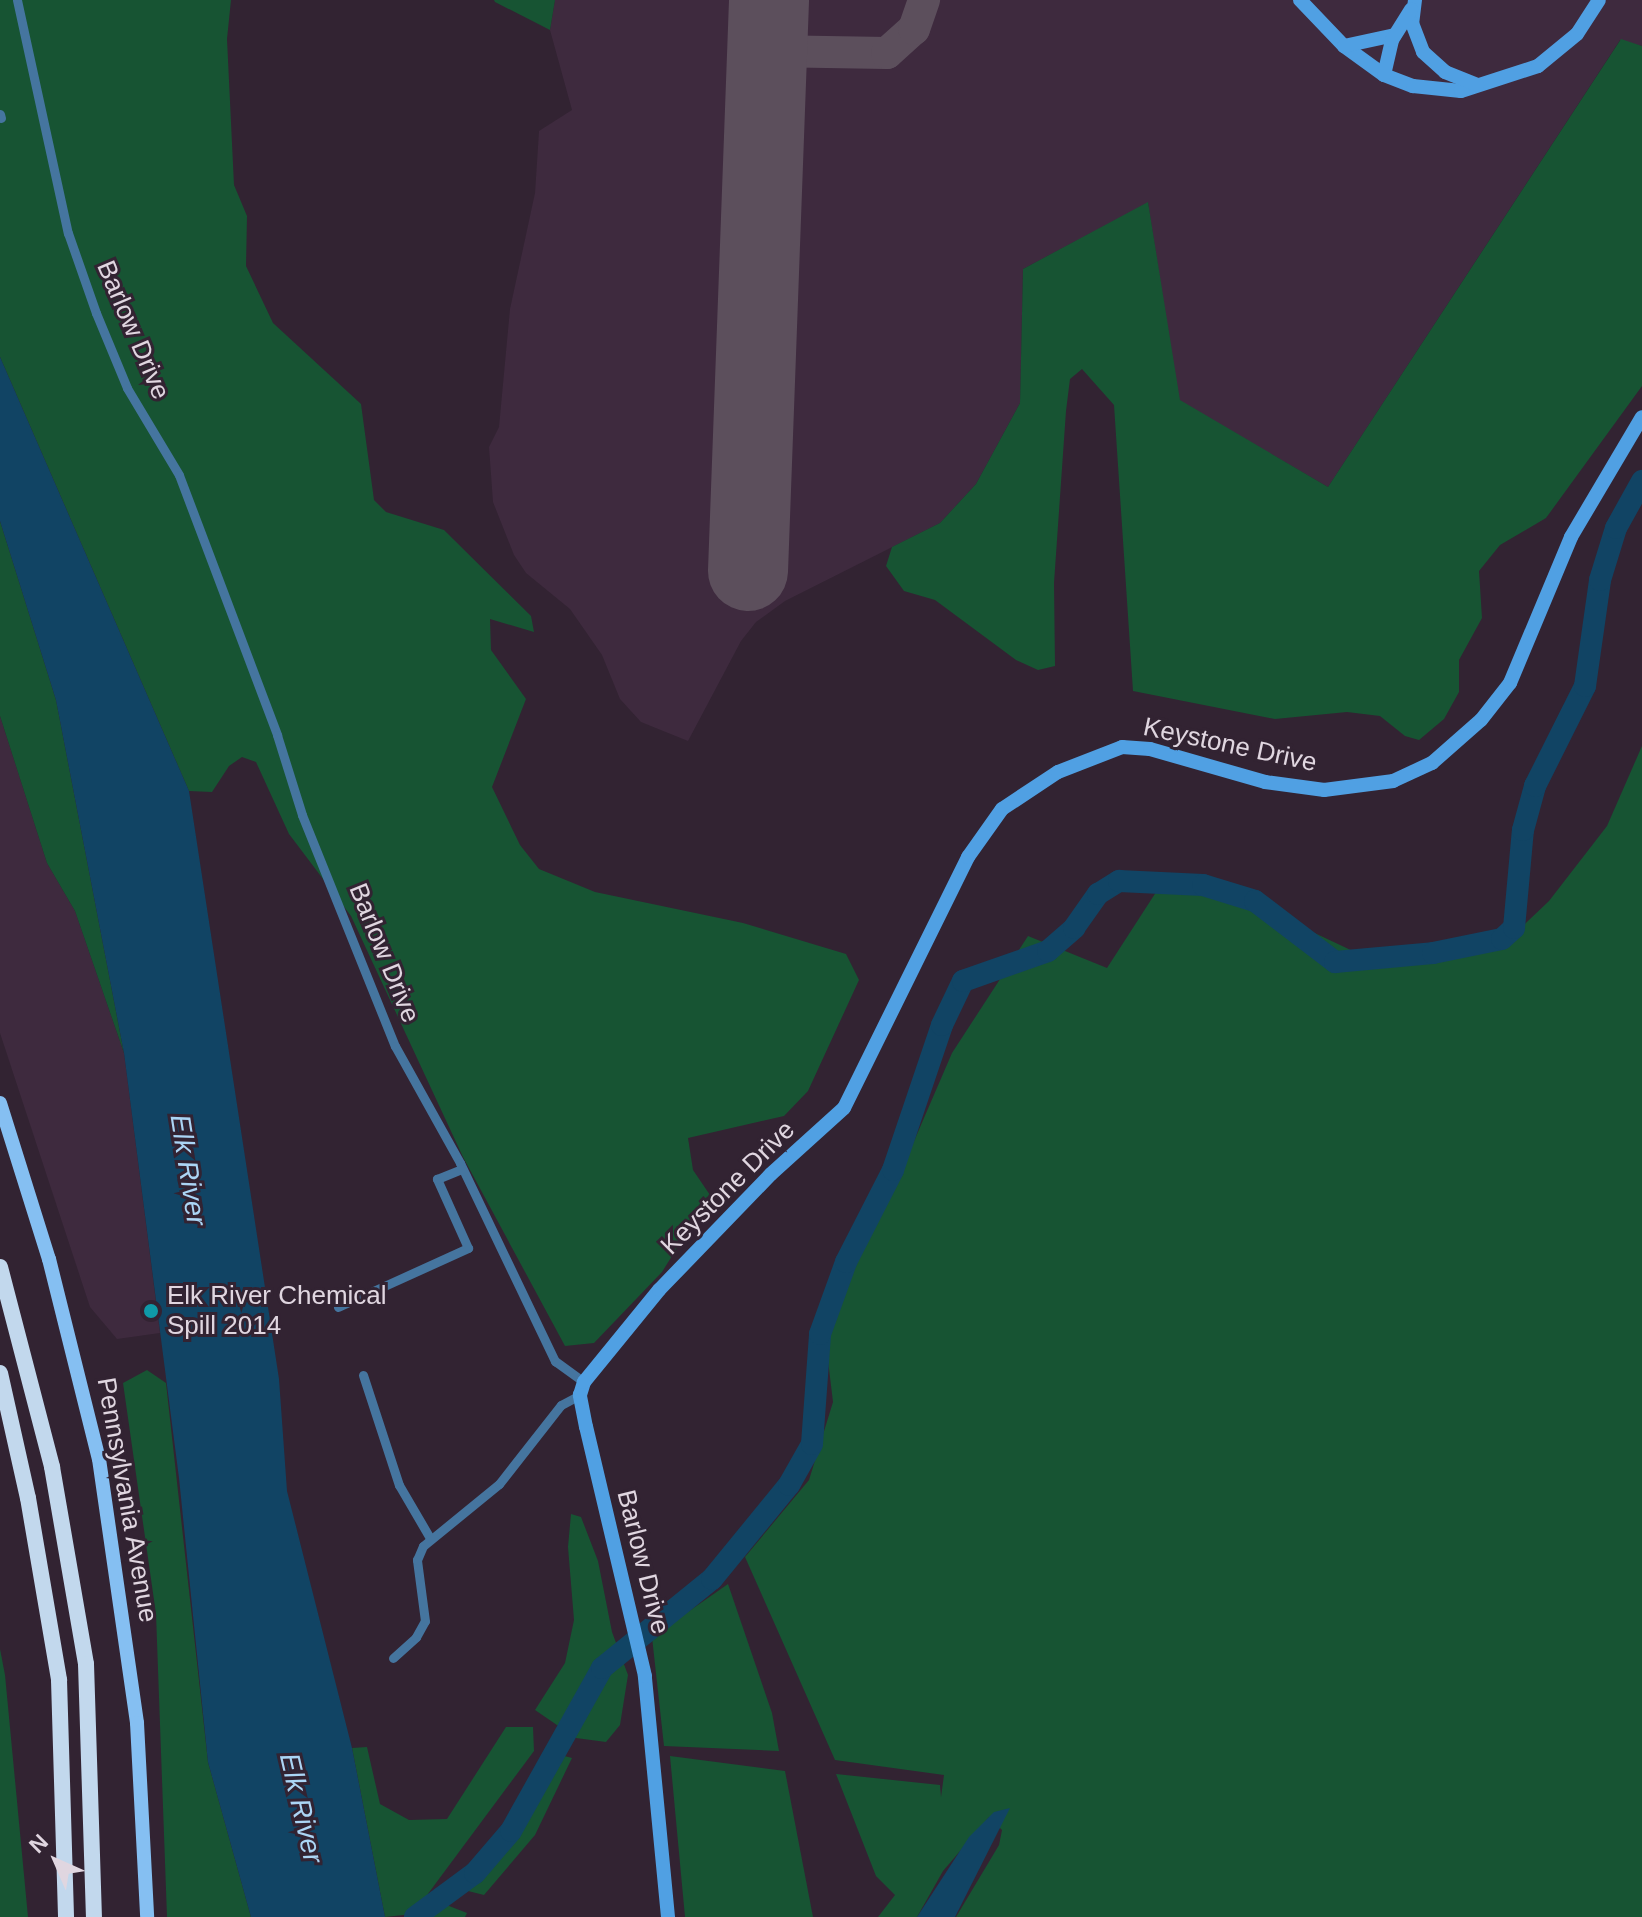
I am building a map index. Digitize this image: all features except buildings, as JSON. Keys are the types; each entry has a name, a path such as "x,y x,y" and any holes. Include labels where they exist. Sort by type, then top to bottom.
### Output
{"highway":[{"path":"0,1267 52,1467 86,1664 94,1917"},
{"path":"0,1373 28,1498 59,1680 66,1917"}],"main road":[{"name":"Pennsylvania Avenue","path":"0,1103 53,1273 99,1459 137,1723 147,1917"}],"street":[{"name":"Barlow Drive","path":"17,0 68,233 96,313 127,388 179,475 261,690 302,815 395,1046 462,1169 555,1361 582,1389 642,1663 668,1917"},
{"path":"1300,0 1344,46 1384,75 1446,91 1521,75 1553,55 1577,34 1599,0"},
{"path":"1384,75 1395,35 1414,4"},
{"path":"1414,4 1417,41 1430,60 1478,85"},
{"path":"1344,46 1395,35"},
{"name":"Keystone Drive","path":"430,1538 499,1484 561,1405 582,1389 651,1299 771,1174 844,1108 968,857 1002,809 1067,767 1122,747 1150,749 1265,782 1324,790 1393,781 1432,763 1481,720 1510,683 1571,537 1642,417"},
{"path":"338,1307 468,1248 437,1179 462,1169"},
{"path":"363,1375 399,1485 430,1538 417,1560 423,1628 393,1658"}],"shaded area":[{"path":"555,0 1642,0 1642,46 1620,40 1328,487 1179,401 1148,203 1023,269 1020,403 976,484 940,523 785,601 756,622 741,641 688,741 641,722 620,699 602,655 570,609 526,573 514,555 493,502 489,447 499,427 510,309 535,193 539,131 572,110 550,30"},
{"path":"0,716 47,863 75,911 124,1053 160,1333 117,1339 90,1307 0,1033"}],"green space":[{"path":"0,0 231,0 227,39 234,185 247,216 246,266 273,323 361,404 374,500 386,512 444,530 531,616 534,632 490,619 491,650 526,699 492,787 520,845 539,869 595,892 743,923 846,954 859,980 808,1091 784,1116 688,1138 693,1170 710,1195 662,1272 594,1343 565,1346 463,1157 351,916 289,834 256,762 242,757 229,766 212,792 189,791 0,357"},
{"path":"555,0 550,30 495,2"},
{"path":"1621,39 1642,46 1642,386 1546,518 1500,545 1479,571 1482,618 1459,660 1459,692 1444,719 1419,740 1405,736 1380,716 1347,712 1275,719 1133,691 1114,405 1082,369 1070,379 1066,411 1054,583 1055,666 1038,670 1016,660 935,600 904,591 886,566 892,547 940,523 976,484 1020,403 1023,269 1148,202 1180,400 1328,487"},
{"path":"0,521 56,700 124,1053 75,911 47,863 0,716"},
{"path":"1642,746 1642,1917 956,1917 999,1845 1002,1830 989,1817 943,1871 917,1917 878,1917 895,1895 876,1876 836,1774 940,1785 941,1797 944,1775 835,1760 745,1557 809,1480 833,1402 826,1344 842,1282 905,1162 952,1053 1028,936 1107,968 1160,886 1235,888 1287,920 1374,961 1432,956 1511,937 1549,901 1607,826"},
{"path":"147,1370 166,1383 208,1762 251,1917 167,1917 156,1614 123,1383"},
{"path":"571,1514 581,1517 598,1561 612,1632 628,1675 620,1725 606,1742 576,1738 535,1710 565,1663 574,1620 568,1547"},
{"path":"728,1584 772,1713 779,1751 664,1746 652,1637"},
{"path":"0,1649 5,1675 28,1917 0,1917"},
{"path":"506,1727 533,1727 534,1751 413,1914 385,1917 352,1748 367,1747 380,1804 409,1820 447,1819"},
{"path":"553,1753 572,1758 535,1835 484,1895 460,1889 506,1848 530,1808"},
{"path":"670,1756 785,1771 813,1917 685,1917"},
{"path":"444,1904 467,1913 465,1917 426,1917"}],"water":[{"name":"Elk River","path":"0,357 189,791 279,1379 287,1491 352,1748 385,1917 251,1917 208,1762 179,1478 124,1053 56,700 0,521"},
{"path":"1010,1808 955,1917 917,1917 969,1837 994,1812"}],"waterway":[{"path":"415,1917 475,1873 511,1831 602,1668 712,1579 789,1485 812,1444 820,1334 846,1262 893,1170 942,1025 963,981 1048,951 1074,928 1098,894 1119,881 1203,885 1255,901 1335,962 1433,953 1502,939 1514,928 1523,830 1535,786 1585,686 1600,580 1616,528 1642,481"}],"taxiway":[{"path":"767,51 887,53 914,29 924,0"}],"runway":[{"path":"748,571 769,0"}],"place":[{"name":"Elk River Chemical Spill 2014","path":"151,1311"}]}
